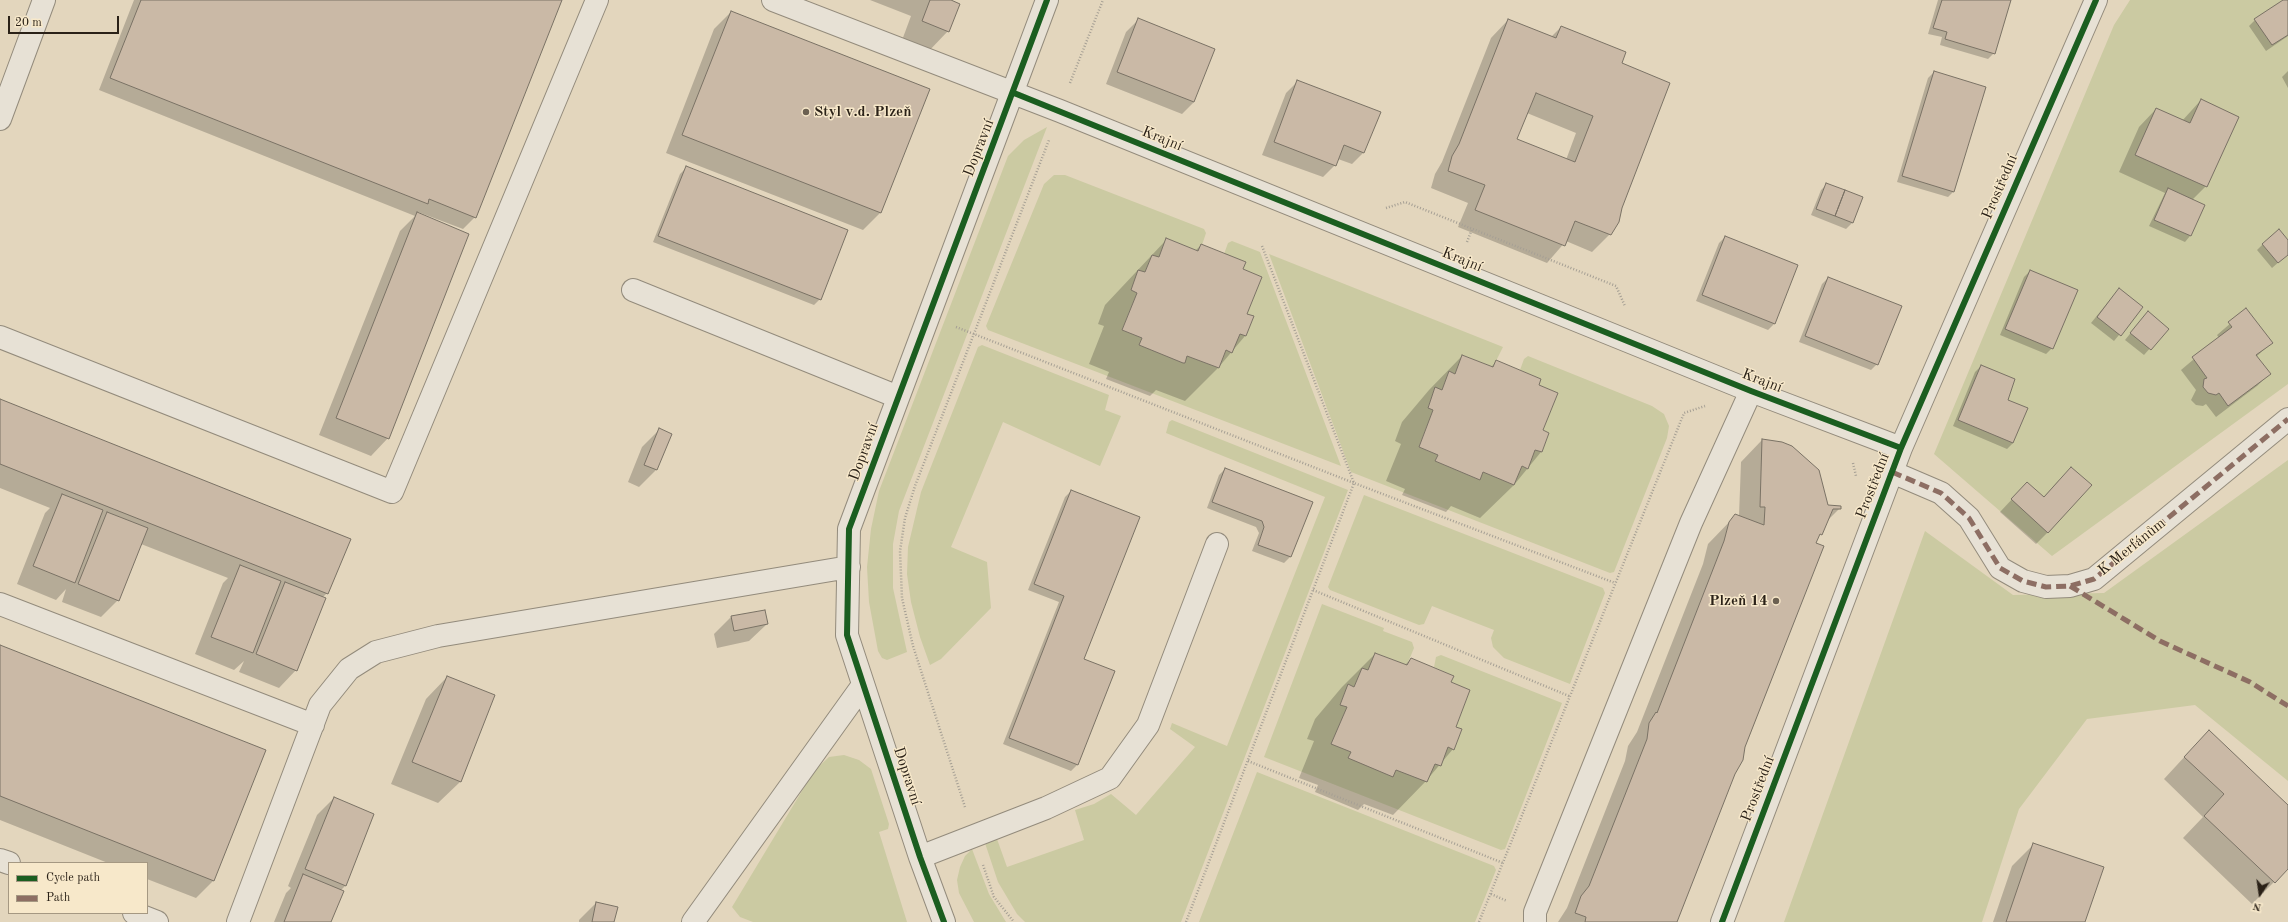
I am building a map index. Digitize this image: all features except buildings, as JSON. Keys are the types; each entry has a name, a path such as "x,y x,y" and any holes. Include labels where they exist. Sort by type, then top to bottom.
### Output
{"street":[{"path":"0,119 44,0"},
{"path":"0,337 392,492 597,0"},
{"name":"Krajní","path":"773,0 1060,111 1751,391 1901,448"},
{"name":"Dopravní","path":"944,922 920,857 847,636 849,529 1014,93 1047,0"},
{"name":"Prostřední","path":"1722,922 1901,448 2096,0"},
{"path":"633,290 898,397"},
{"path":"1535,917 1691,523 1751,391"},
{"name":"K Merfánům","path":"1892,472 1941,493 1969,518 2000,568 2022,581 2046,587 2070,586 2094,579 2288,419"},
{"path":"920,857 1046,808 1110,778 1148,725 1217,544"},
{"path":"238,922 320,705 349,669 376,652 438,636 849,567"},
{"path":"0,604 313,726"},
{"path":"693,922 863,685"},
{"path":"136,914 156,922"}],"path":[{"path":"1014,922 994,897 913,646 902,598 900,551 905,518 916,486 1103,0"},
{"path":"1383,209 1405,202 1616,286 1628,312"},
{"path":"1466,247 1472,229"},
{"path":"1186,922 1354,483 1262,246"},
{"path":"929,316 1354,483 1615,583"},
{"path":"1480,922 1569,696 1684,413 1706,406"},
{"path":"1850,456 1856,471 1856,478"},
{"path":"1313,590 1569,696"},
{"path":"1248,761 1503,863"}],"green space":[{"path":"2130,0 2288,0 2288,384 2052,556 1934,454 2114,25"},
{"path":"1047,127 899,511 893,544 893,588 907,652 887,660 882,658 878,651 869,602 867,567 871,529 879,491 1008,156 1024,140"},
{"path":"1054,175 1065,175 1204,229 1206,233 1202,245 1200,245 1198,251 1166,238 1159,257 1152,255 1145,272 1138,271 1131,290 1137,293 1122,330 1142,338 1139,345 1185,363 1187,356 1219,368 1226,350 1232,352 1240,334 1246,336 1254,316 1247,314 1262,277 1243,269 1246,262 1224,254 1228,243 1232,241 1260,252 1341,466 988,330 986,326 1044,184"},
{"path":"1269,254 1503,347 1493,367 1462,355 1455,374 1449,371 1442,390 1435,388 1428,407 1433,410 1419,447 1438,455 1435,461 1480,480 1483,472 1514,485 1522,466 1528,469 1535,450 1542,452 1549,433 1543,430 1558,393 1539,385 1541,379 1520,370 1524,359 1528,356 1652,406 1664,414 1669,426 1667,438 1614,572 1610,573 1351,472"},
{"path":"982,345 1109,395 1105,410 1121,416 1100,466 1003,422 951,547 987,562 991,608 941,659 930,665 920,637 911,602 907,574 908,547 921,492 978,347"},
{"path":"1172,420 1348,490 1181,922 1025,922 1017,914 998,882 985,843 997,839 1007,867 1084,840 1075,810 1094,804 1111,794 1136,815 1195,747 1170,729 1172,723 1227,746 1325,497 1166,433 1169,422"},
{"path":"2288,460 2288,781 2195,705 2087,719 2019,809 1982,922 1784,922 1925,531 2013,595 2104,593"},
{"path":"1364,495 1603,588 1605,593 1570,684 1504,658 1493,647 1491,638 1494,630 1432,606 1424,624 1419,625 1330,590 1328,587"},
{"path":"1322,604 1384,628 1383,631 1412,642 1414,648 1407,665 1375,653 1368,670 1362,669 1354,687 1348,684 1340,705 1347,707 1332,744 1351,752 1348,758 1396,770 1435,764 1448,747 1454,749 1462,730 1456,727 1470,690 1451,682 1454,676 1434,667 1436,657 1441,655 1562,703 1505,849 1501,850 1264,757"},
{"path":"844,755 859,760 871,769 889,824 888,829 879,832 907,922 753,922 740,917 732,907 814,771 829,757"},
{"path":"1257,772 1494,866 1496,870 1475,922 1199,922"},
{"path":"972,849 989,894 1006,922 974,922 959,893 957,880 960,867 965,856"}],"marked path":[{"path":"1892,472 1941,493 1969,518 2000,568 2023,581 2046,587 2070,586 2094,579 2288,419"},
{"path":"2070,586 2160,641 2250,682 2288,706"}],"cycle path":[{"path":"944,922 920,857 847,635 849,529 1047,0"},
{"path":"1722,922 1901,448 2096,0"},
{"path":"1014,93 1751,391 1901,448"}],"place":[{"name":"Styl v.d. Plzeň","path":"806,112"},
{"name":"Plzeň 14","path":"1776,601"}]}
